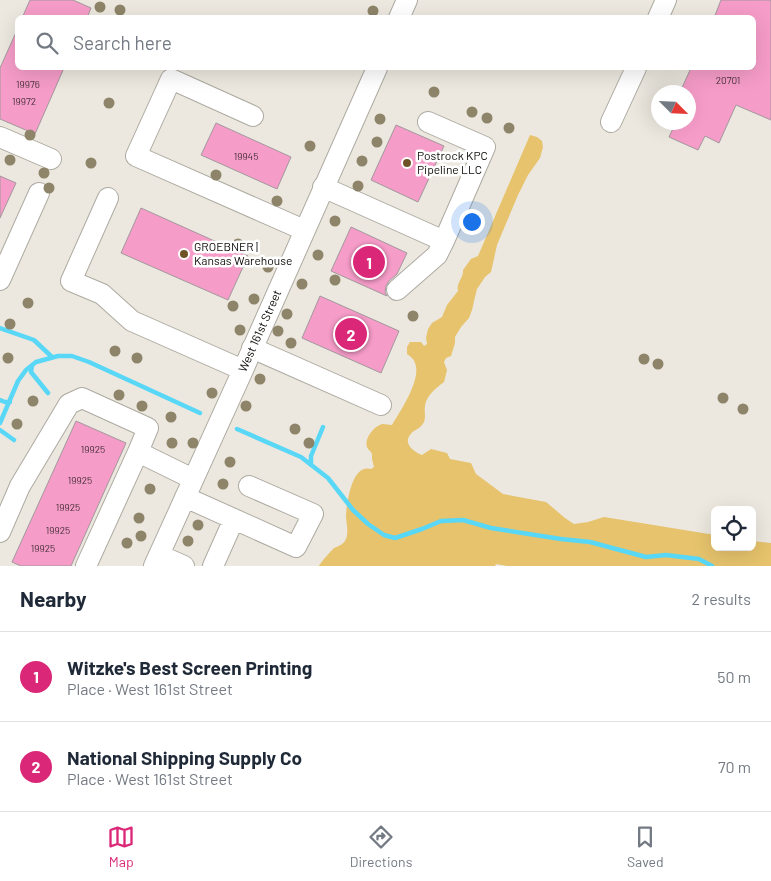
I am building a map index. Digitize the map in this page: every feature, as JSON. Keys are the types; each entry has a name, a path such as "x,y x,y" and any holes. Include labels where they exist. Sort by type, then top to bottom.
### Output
{"street":[{"path":"400,15 407,0"},
{"path":"659,15 666,0"},
{"name":"West 161st Street","path":"157,561 376,70"},
{"path":"612,122 635,70"},
{"path":"253,116 171,79 136,156 304,230"},
{"path":"397,290 437,255 485,147 428,122"},
{"path":"0,137 51,159"},
{"path":"323,187 444,241"},
{"path":"0,280 39,193"},
{"path":"108,198 71,281 102,294 132,321 243,370"},
{"path":"252,348 381,405"},
{"path":"0,532 20,486 70,404 82,398 148,428 86,566"},
{"path":"138,452 194,478"},
{"path":"185,497 296,547 313,514 249,486"},
{"path":"214,566 234,519"},
{"path":"157,561 184,566"}],"shaded area":[{"path":"530,135 537,137 542,141 543,147 540,158 528,175 518,195 497,245 491,272 477,289 469,318 455,337 451,356 446,358 444,362 447,370 444,382 427,399 424,422 408,438 408,442 413,450 422,455 431,449 447,453 450,459 471,463 476,474 503,494 546,502 574,524 604,517 711,534 711,551 756,551 756,541 771,543 771,566 507,566 496,564 495,566 319,566 334,548 343,544 346,539 348,501 355,477 359,472 374,467 372,454 366,443 369,436 380,425 392,425 413,386 416,370 415,363 407,354 407,347 410,342 421,342 424,346 427,344 428,329 432,323 442,317 447,305 458,291 463,270 471,259 478,256"}],"building":[{"path":"30,0 73,0 91,8 88,15 23,15"},
{"path":"721,0 771,0 771,120 736,105 719,143 705,136 698,150 669,137 672,130 696,130 696,85 683,85 690,70 756,70 756,15 715,15"},
{"path":"15,35 15,70 63,70 35,134 0,119 0,68"},
{"path":"216,123 291,157 277,189 201,155"},
{"name":"Postrock KPC Pipeline LLC","path":"396,125 444,146 418,202 371,180"},
{"path":"0,176 16,183 0,218"},
{"name":"GROEBNER | Kansas Warehouse","path":"141,208 248,256 228,300 121,253"},
{"path":"351,227 407,253 397,274 386,286 385,292 387,296 331,271"},
{"path":"320,296 399,331 381,373 302,338"},
{"path":"76,421 126,443 71,566 21,566 12,562"}],"waterway":[{"path":"0,328 34,340 52,357"},
{"path":"0,423 18,381 26,370 36,362 58,356 72,356 89,362 200,413"},
{"path":"32,366 31,372 48,393"},
{"path":"0,400 10,402"},
{"path":"311,465 311,456 323,427"},
{"path":"237,429 301,457 328,478 353,510 384,535 395,538 441,521 463,520 491,528 590,542 646,557 666,555 699,559 712,566"},
{"path":"0,430 14,440"}],"place":[{"name":"Postrock KPC Pipeline LLC","path":"407,163"},
{"name":"GROEBNER | Kansas Warehouse","path":"184,254"},
{"name":"Witzke's Best Screen Printing","path":"369,262"},
{"name":"National Shipping Supply Co","path":"351,334"}]}
